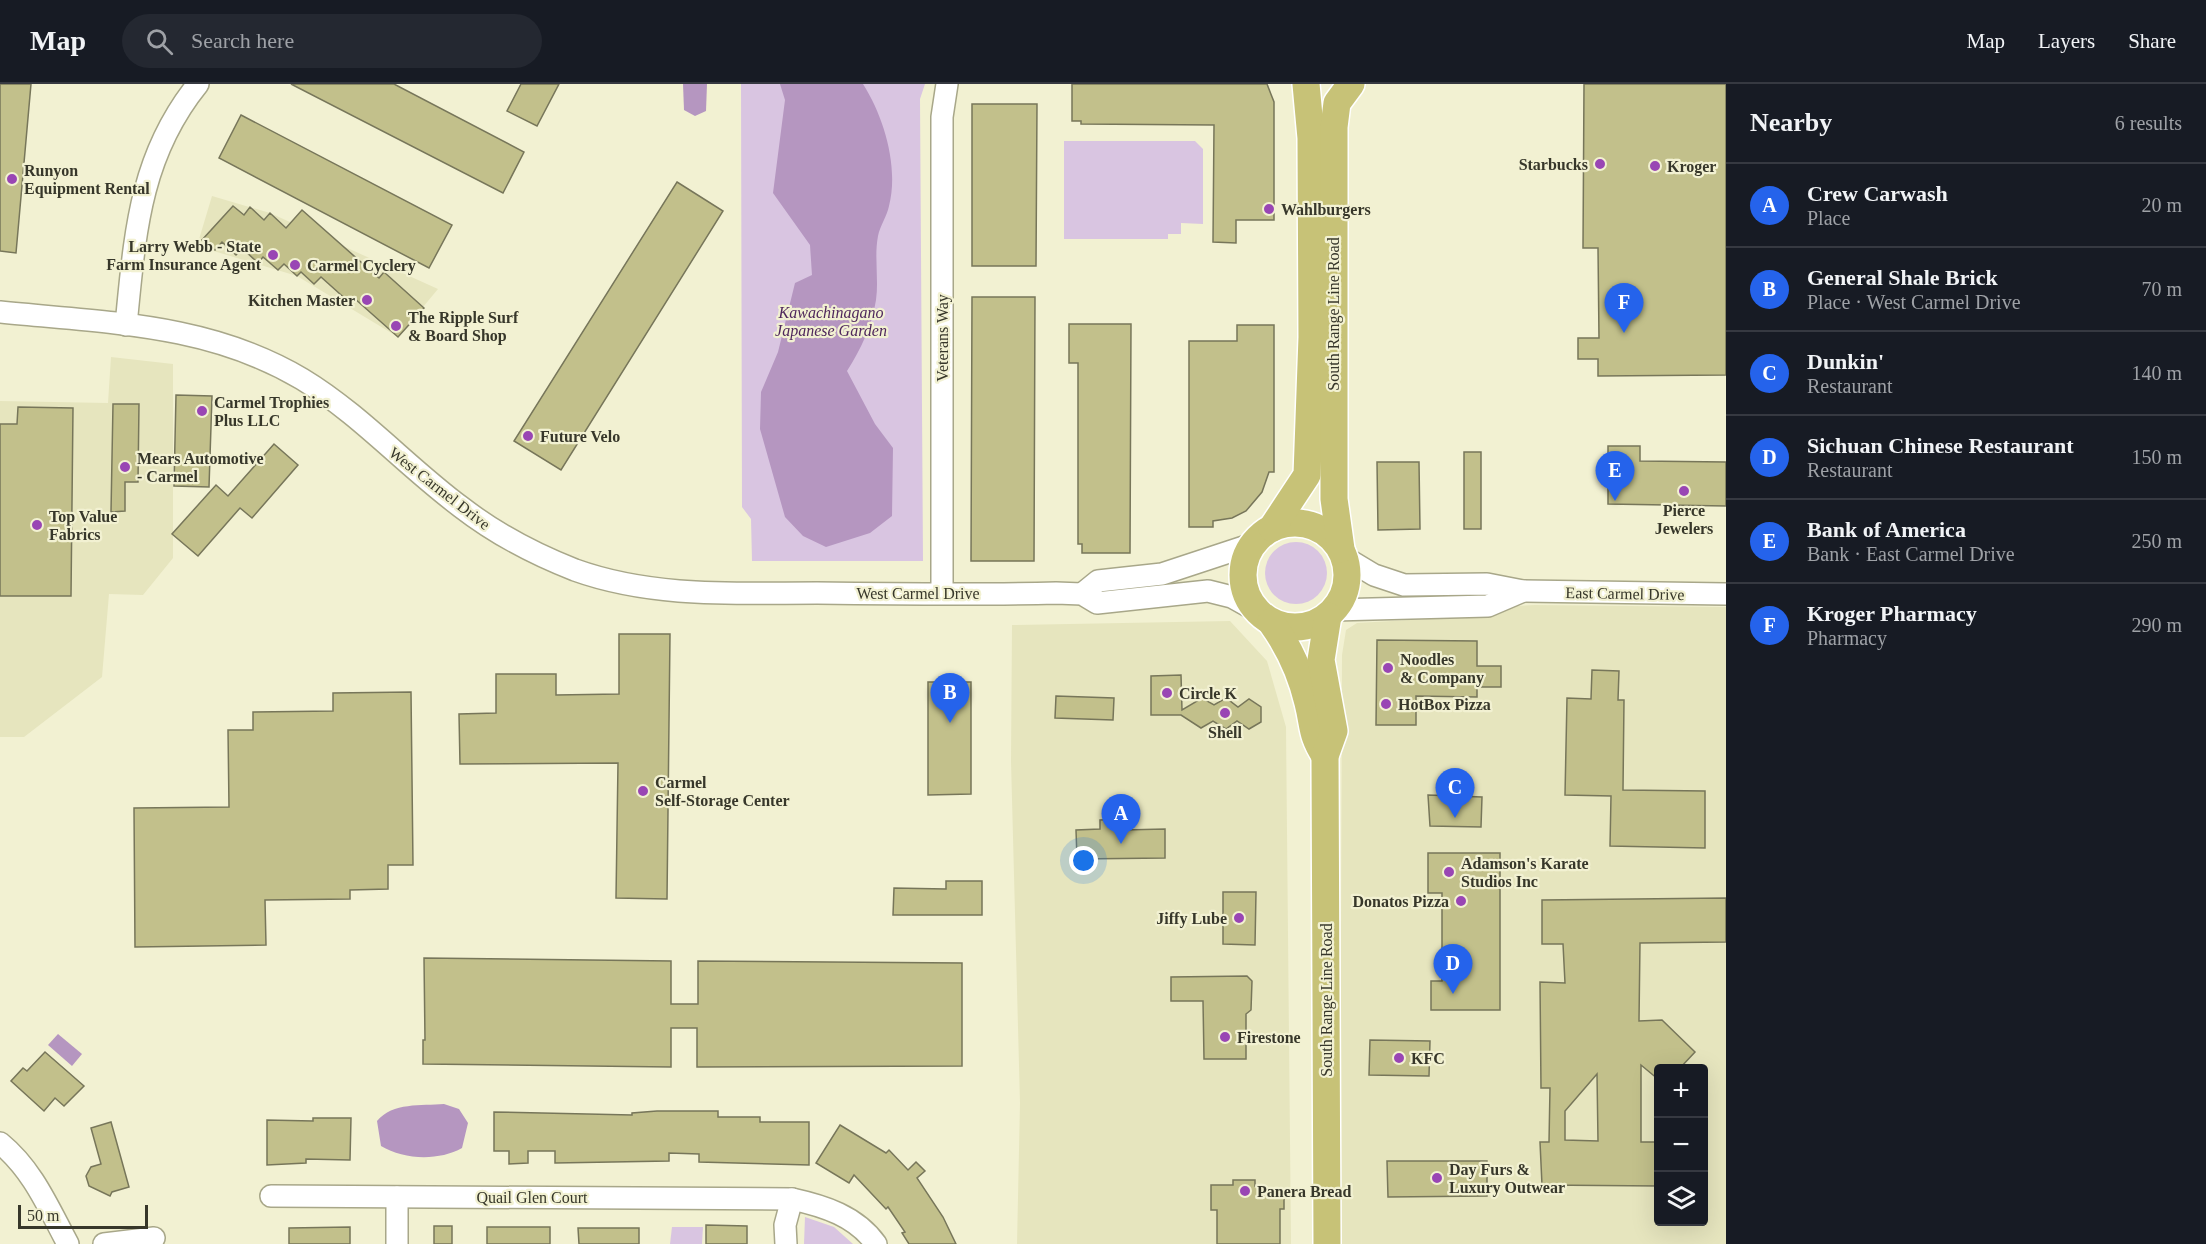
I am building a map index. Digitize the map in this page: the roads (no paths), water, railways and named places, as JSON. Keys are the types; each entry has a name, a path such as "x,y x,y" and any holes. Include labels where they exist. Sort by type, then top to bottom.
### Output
{"main road":[{"name":"South Range Line Road","path":"1263,536 1306,475 1307,466 1312,337 1311,138 1306,84"},
{"name":"South Range Line Road","path":"1343,553 1334,499 1334,127 1337,104 1351,84"},
{"path":"1287,523 1310,526 1331,537 1343,553 1347,585 1331,613 1315,624 1285,627 1264,616 1247,596 1243,578 1245,560 1263,536 1287,523"},
{"name":"South Range Line Road","path":"1326,1244 1325,756 1334,731 1321,660 1331,613"},
{"name":"South Range Line Road","path":"1264,616 1295,660 1309,705 1314,738 1325,756"}],"street":[{"path":"126,325 142,196 164,136 184,101 198,84"},
{"name":"Veterans Way","path":"942,593 942,117 947,84"},
{"name":"West Carmel Drive","path":"0,312 126,325 203,337 249,351 275,364 333,401 476,518 509,540 577,570 644,588 674,592 1082,594 1097,603 1208,591 1232,597 1264,616"},
{"name":"West Carmel Drive","path":"1082,594 1098,581 1162,574 1263,536"},
{"name":"East Carmel Drive","path":"1343,553 1374,574 1404,585 1487,584 1523,591 1726,594"},
{"name":"East Carmel Drive","path":"1331,613 1488,606 1523,591"},
{"path":"0,1143 19,1159 32,1176 68,1244"},
{"name":"Quail Glen Court","path":"271,1196 792,1199 821,1205 847,1217 869,1235 876,1244"},
{"path":"397,1197 397,1244"},
{"path":"786,1244 785,1225 792,1199"},
{"path":"104,1244 154,1238"}],"place":[{"name":"Starbucks","path":"1600,164"},
{"name":"Kroger","path":"1655,166"},
{"name":"Runyon Equipment Rental","path":"12,179"},
{"name":"Wahlburgers","path":"1269,209"},
{"name":"Larry Webb - State Farm Insurance Agent","path":"273,255"},
{"name":"Carmel Cyclery","path":"295,265"},
{"name":"Kitchen Master","path":"367,300"},
{"name":"The Ripple Surf & Board Shop","path":"396,326"},
{"name":"Kroger Pharmacy","path":"1624,333"},
{"name":"Carmel Trophies Plus LLC","path":"202,411"},
{"name":"Future Velo","path":"528,436"},
{"name":"Mears Automotive - Carmel","path":"125,467"},
{"name":"Pierce Jewelers","path":"1684,491"},
{"name":"Bank of America","path":"1615,501"},
{"name":"Top Value Fabrics","path":"37,525"},
{"name":"Noodles & Company","path":"1388,668"},
{"name":"Circle K","path":"1167,693"},
{"name":"HotBox Pizza","path":"1386,704"},
{"name":"Shell","path":"1225,713"},
{"name":"General Shale Brick","path":"950,723"},
{"name":"Carmel Self-Storage Center","path":"643,791"},
{"name":"Dunkin'","path":"1455,818"},
{"name":"Crew Carwash","path":"1121,844"},
{"name":"Adamson's Karate Studios Inc","path":"1449,872"},
{"name":"Donatos Pizza","path":"1461,901"},
{"name":"Jiffy Lube","path":"1239,918"},
{"name":"Sichuan Chinese Restaurant","path":"1453,994"},
{"name":"Firestone","path":"1225,1037"},
{"name":"KFC","path":"1399,1058"},
{"name":"Day Furs & Luxury Outwear","path":"1437,1178"},
{"name":"Panera Bread","path":"1245,1191"}],"park label":[{"name":"Kawachinagano Japanese Garden","path":"831,321"}]}
